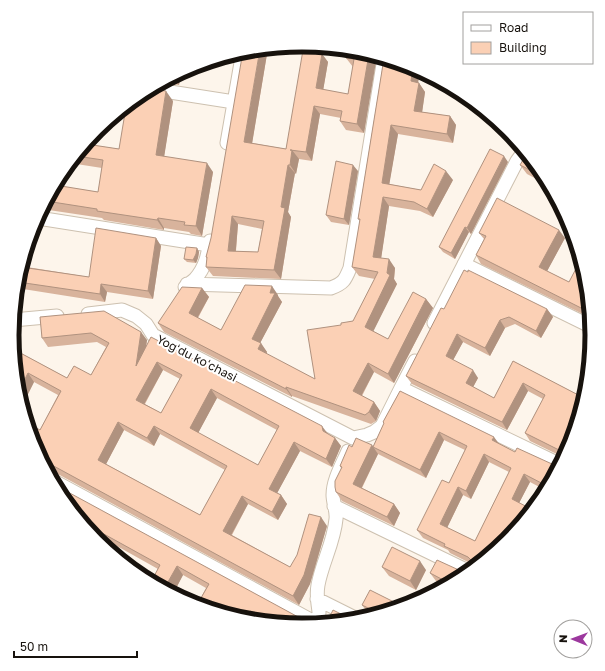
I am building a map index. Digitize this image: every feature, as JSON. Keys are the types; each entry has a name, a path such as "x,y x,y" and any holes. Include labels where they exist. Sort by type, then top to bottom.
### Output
{"street":[{"path":"225,154 242,58"},
{"path":"187,284 331,288 339,285 346,279 350,268 383,64"},
{"path":"160,90 234,102"},
{"path":"429,333 517,160 521,155"},
{"path":"44,219 209,245"},
{"path":"176,298 187,284 201,271 206,260 212,230"},
{"path":"464,264 585,324"},
{"name":"Yogʻdu koʻchasi","path":"20,319 122,310 136,316 146,324 153,335 353,438"},
{"path":"153,335 161,322"},
{"path":"318,618 317,599 318,585 334,531 336,519 333,497 334,483 353,438 367,435 382,426 422,347"},
{"path":"401,388 556,463"},
{"path":"62,486 308,619"},
{"path":"334,506 463,569"},
{"path":"317,599 350,615"}],"building":[{"path":"303,52 322,54 316,88 348,94 354,59 346,58 347,55 368,60 357,124 340,121 342,111 314,106 306,152 292,150 281,207 285,208 274,270 206,267 206,257 211,238 242,58 259,55 244,142 286,149","holes":["232,216 264,221 258,252 228,251"]},
{"path":"383,64 412,74 411,81 419,83 414,111 450,116 447,134 391,125 382,183 421,190 434,164 446,171 427,209 414,202 383,197 373,257 389,259 387,273 390,275 365,327 388,339 413,292 426,299 388,374 368,363 353,391 374,402 369,412 365,415 286,387 286,389 158,323 182,287 202,288 189,313 221,330 245,285 272,286 270,293 275,293 252,339 261,343 258,349 315,379 307,330 341,325 341,323 353,321 378,272 352,267 360,219 358,219"},
{"path":"161,90 166,91 156,155 207,163 196,226 184,225 185,222 158,218 157,220 97,211 97,209 52,202 62,186 98,192 103,160 83,157 93,145 119,149 125,115"},
{"path":"490,149 504,156 467,228 465,227 451,253 439,247"},
{"path":"524,159 533,172 520,165"},
{"path":"336,161 353,165 344,219 326,215"},
{"path":"497,198 559,230 539,267 569,282 577,266 581,280 582,285 580,288 583,289 585,310 476,255 486,236 479,233"},
{"path":"96,228 156,238 148,291 101,284 100,294 24,283 27,268 89,277"},
{"path":"186,247 197,248 193,260 184,259"},
{"path":"464,270 468,272 468,270 547,309 536,331 509,317 500,320 485,348 457,334 446,356 473,370 466,383 494,398 513,361 580,396 571,427 561,451 525,433 545,395 523,383 502,422 406,376 441,308 444,309"},
{"path":"104,311 141,332 136,366 151,337 322,426 323,431 335,438 326,459 294,442 269,489 281,495 272,512 242,496 223,531 290,567 297,555 309,514 321,517 304,575 293,596 50,464 34,427 40,430 61,391 28,373 23,384 20,353 67,378 74,366 91,375 109,343 91,333 42,338 40,317","holes":["157,362 182,375 161,413 136,400","211,389 279,426 258,465 190,428","118,422 147,438 154,426 227,466 200,515 98,460"]},
{"path":"400,391 494,437 492,440 515,452 517,448 555,465 544,484 524,474 512,499 528,507 503,536 472,562 468,557 444,546 445,544 417,530 442,480 449,483 467,446 439,432 420,470 373,447 384,423 383,422","holes":["484,454 511,468 475,541 440,524 458,487 466,491"]},
{"path":"356,438 372,445 353,484 394,504 387,517 336,492 335,481 342,467 340,466 349,445 352,447"},
{"path":"66,491 300,618 265,617 258,616 250,611 247,614 211,604 200,600 209,584 177,566 167,584 154,577 160,565 96,530"},
{"path":"392,547 420,561 410,581 382,567"},
{"path":"437,560 460,571 445,581 430,573"},
{"path":"370,590 396,603 372,610 362,605"},
{"path":"333,610 345,616 340,617 329,618"}]}
